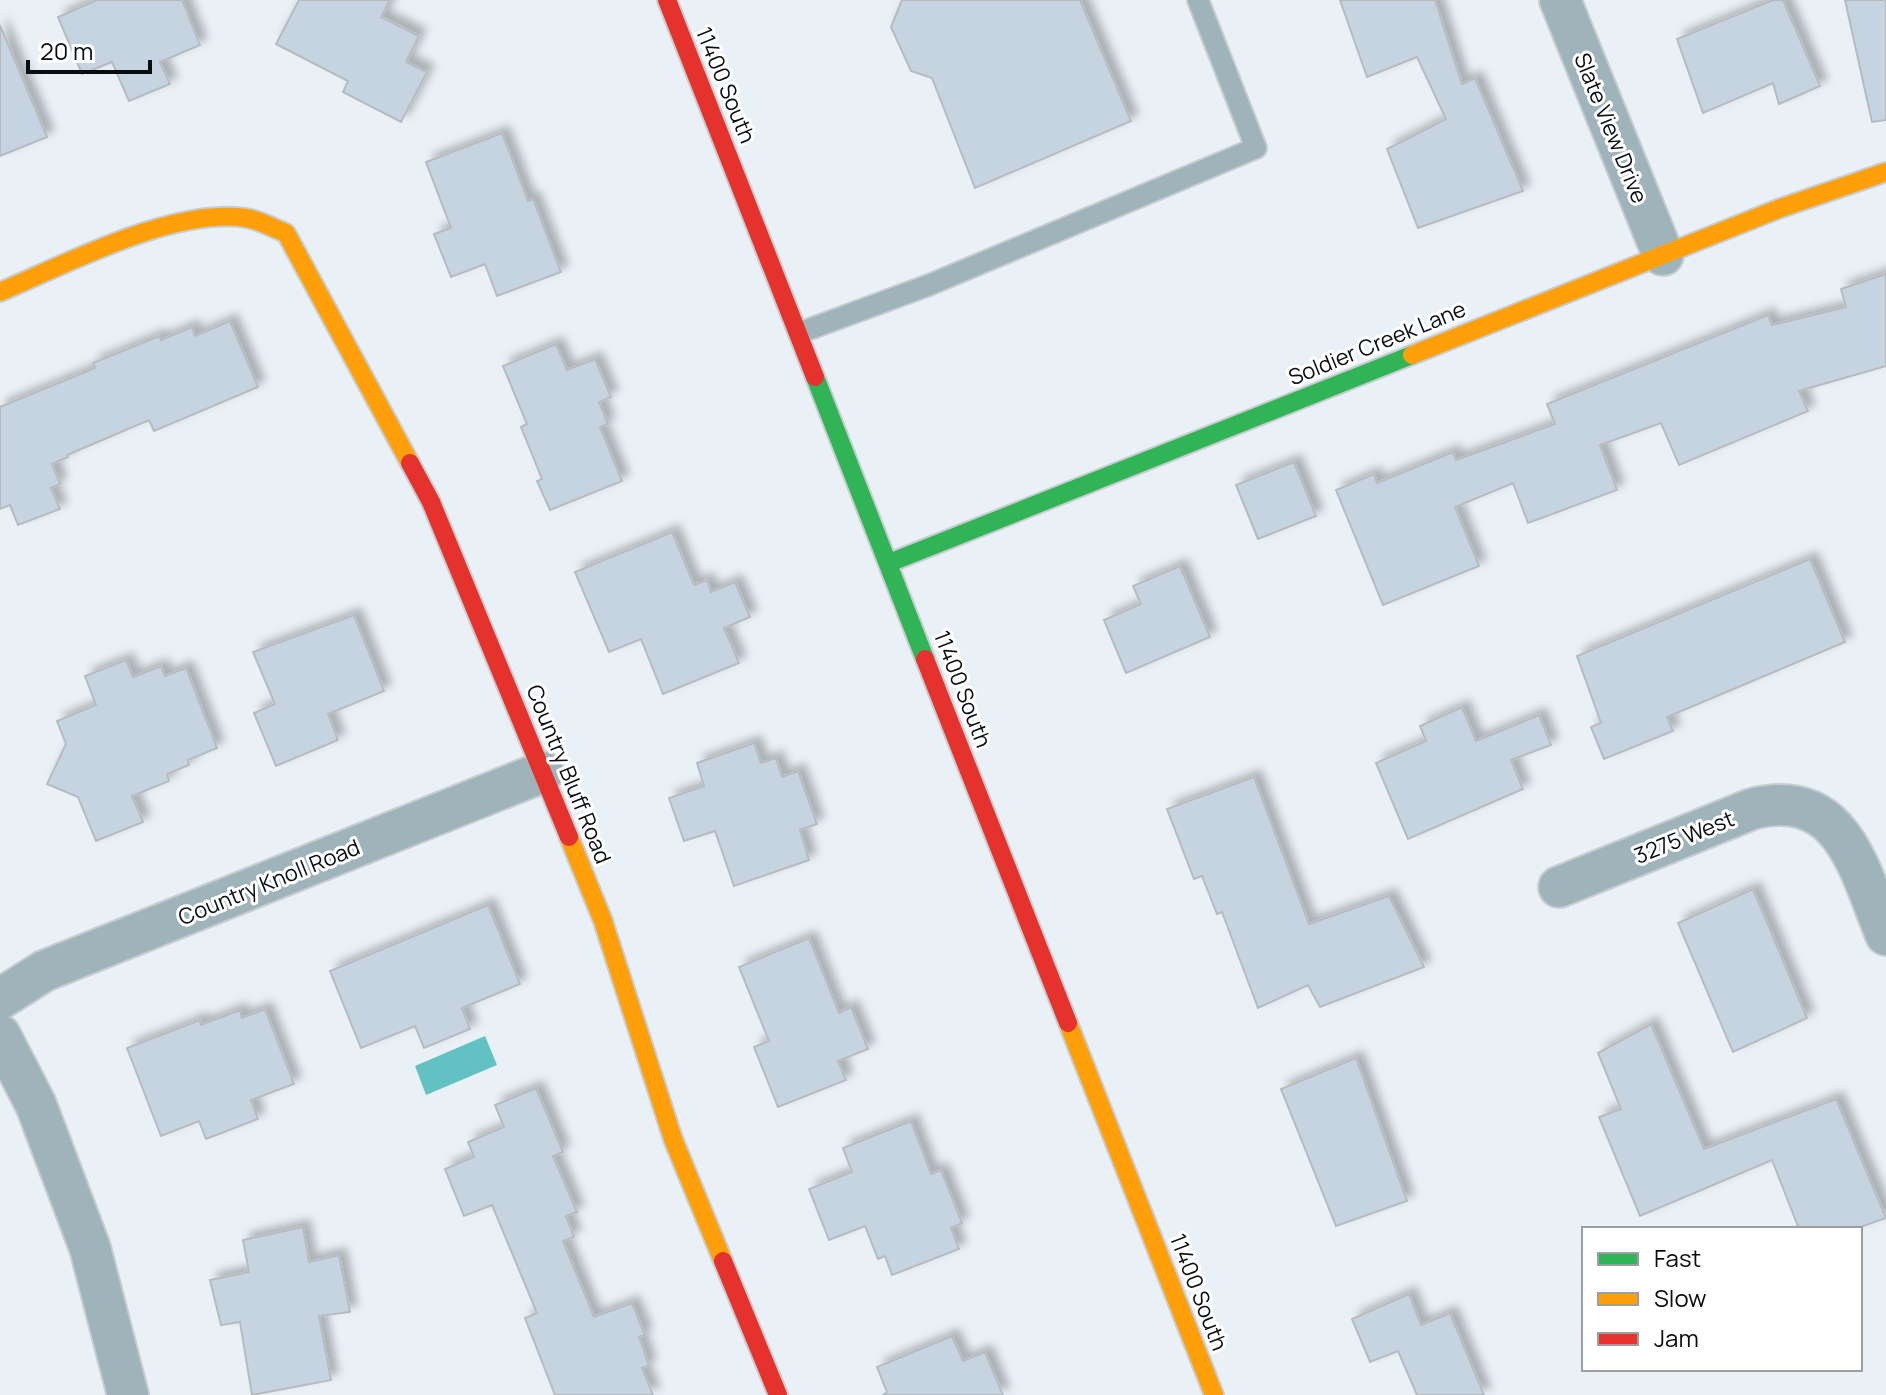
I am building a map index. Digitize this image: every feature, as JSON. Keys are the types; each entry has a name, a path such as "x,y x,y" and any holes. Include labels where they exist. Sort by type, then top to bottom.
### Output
{"street":[{"name":"11400 South","path":"667,0 1214,1395"},
{"name":"Slate View Drive","path":"1560,0 1663,255"},
{"name":"Soldier Creek Lane","path":"889,563 1778,209 1886,172"},
{"name":"Country Bluff Road","path":"0,292 145,232 207,218 244,218 286,233 431,502 603,921 673,1139 778,1395"},
{"name":"Country Knoll Road","path":"0,999 44,971 543,772"},
{"name":"3275 West","path":"1559,887 1752,809 1771,804 1791,805 1811,810 1828,820 1842,835 1886,935"},
{"path":"0,1035 36,1105 90,1248 128,1395"}],"lane":[{"path":"799,333 929,285 1256,148 1198,0"}],"water":[{"path":"485,1036 497,1065 426,1095 415,1066"}],"building":[{"path":"97,0 182,0 200,45 160,62 170,84 129,101 112,62 82,74 58,17"},
{"path":"299,0 390,0 381,17 419,36 406,62 427,72 401,122 343,92 348,81 276,44"},
{"path":"902,0 1080,0 1131,121 975,188 932,78 911,71 891,27"},
{"path":"1340,0 1435,0 1462,84 1475,78 1523,191 1418,228 1387,149 1446,119 1417,57 1367,77"},
{"path":"1773,0 1783,0 1820,86 1779,104 1773,83 1703,113 1677,39"},
{"path":"1845,0 1886,0 1886,120 1872,122"},
{"path":"0,25 47,137 0,156"},
{"path":"502,133 528,201 533,199 561,272 497,296 485,264 451,277 434,234 451,228 426,162"},
{"path":"1886,274 1886,366 1799,391 1808,411 1679,465 1661,423 1600,445 1617,490 1528,523 1513,483 1455,507 1479,566 1383,605 1336,490 1374,474 1377,483 1453,452 1456,460 1555,424 1547,404 1768,315 1772,325 1846,307 1841,289"},
{"path":"230,321 258,387 154,431 149,420 52,464 60,484 51,488 60,509 18,525 10,505 0,509 0,407 95,368 93,363 159,336 161,340 192,327 195,336"},
{"path":"556,344 567,370 595,359 611,397 599,402 608,424 600,427 622,481 550,510 537,481 542,479 521,427 527,424 503,366"},
{"path":"1294,462 1316,516 1258,539 1236,485"},
{"path":"672,532 694,585 707,580 711,592 735,582 750,617 724,628 739,663 663,694 641,639 609,652 575,572"},
{"path":"1810,559 1845,642 1667,717 1673,731 1604,759 1591,727 1601,723 1577,656"},
{"path":"1180,566 1210,637 1126,673 1104,620 1141,604 1133,586"},
{"path":"354,615 384,691 328,714 338,740 276,766 254,713 275,704 253,652"},
{"path":"126,660 133,677 161,666 165,676 186,668 217,748 188,760 189,765 167,774 169,781 132,796 143,822 96,841 78,797 47,784 66,744 57,721 96,705 85,676"},
{"path":"1462,707 1476,741 1539,715 1551,745 1511,760 1523,789 1408,839 1376,763 1426,741 1420,726"},
{"path":"754,743 761,763 776,758 782,777 798,771 817,824 800,830 809,860 734,886 715,831 684,841 669,798 704,786 697,763"},
{"path":"1254,777 1309,924 1389,896 1424,967 1320,1007 1308,985 1258,1008 1222,912 1217,914 1202,876 1194,879 1167,809"},
{"path":"1753,889 1807,1018 1733,1052 1678,923"},
{"path":"488,905 520,984 462,1008 470,1029 424,1048 415,1026 361,1048 330,971"},
{"path":"809,938 839,1013 851,1007 868,1049 838,1061 846,1080 778,1107 754,1047 769,1041 739,967"},
{"path":"265,1009 294,1084 251,1100 258,1119 206,1139 199,1121 161,1136 127,1048 200,1020 201,1025 240,1010 242,1018"},
{"path":"1651,1024 1704,1149 1836,1099 1886,1218 1861,1227 1798,1227 1772,1160 1640,1216 1599,1117 1621,1109 1598,1053"},
{"path":"1356,1058 1407,1201 1336,1226 1281,1089"},
{"path":"536,1088 563,1152 553,1156 577,1212 566,1216 574,1237 563,1241 594,1317 632,1303 645,1335 639,1337 649,1365 642,1368 653,1395 555,1395 525,1318 537,1313 492,1205 464,1216 445,1169 474,1157 468,1142 504,1127 495,1105"},
{"path":"911,1121 931,1174 941,1170 962,1223 951,1228 959,1249 892,1275 885,1256 878,1259 865,1226 829,1240 809,1189 852,1172 843,1148"},
{"path":"303,1227 309,1262 339,1255 350,1312 319,1316 331,1380 252,1395 240,1322 221,1325 210,1280 249,1272 243,1240"},
{"path":"1409,1294 1421,1325 1450,1313 1484,1395 1417,1395 1398,1351 1370,1362 1352,1319"},
{"path":"952,1336 963,1361 985,1352 1003,1395 883,1395 887,1392 877,1367"}],"traffic: fast":[{"path":"889,563 1412,355"},
{"path":"815,377 925,659"}],"traffic: slow":[{"path":"1412,355 1778,209 1886,172"},
{"path":"0,292 88,253 154,229 217,217 246,218 266,224 286,233 410,463"},
{"path":"569,837 603,921 673,1139 723,1261"},
{"path":"1068,1023 1214,1395"}],"traffic: jam":[{"path":"667,0 815,377"},
{"path":"410,463 431,502 569,837"},
{"path":"925,659 1068,1023"},
{"path":"723,1261 778,1395"}]}
